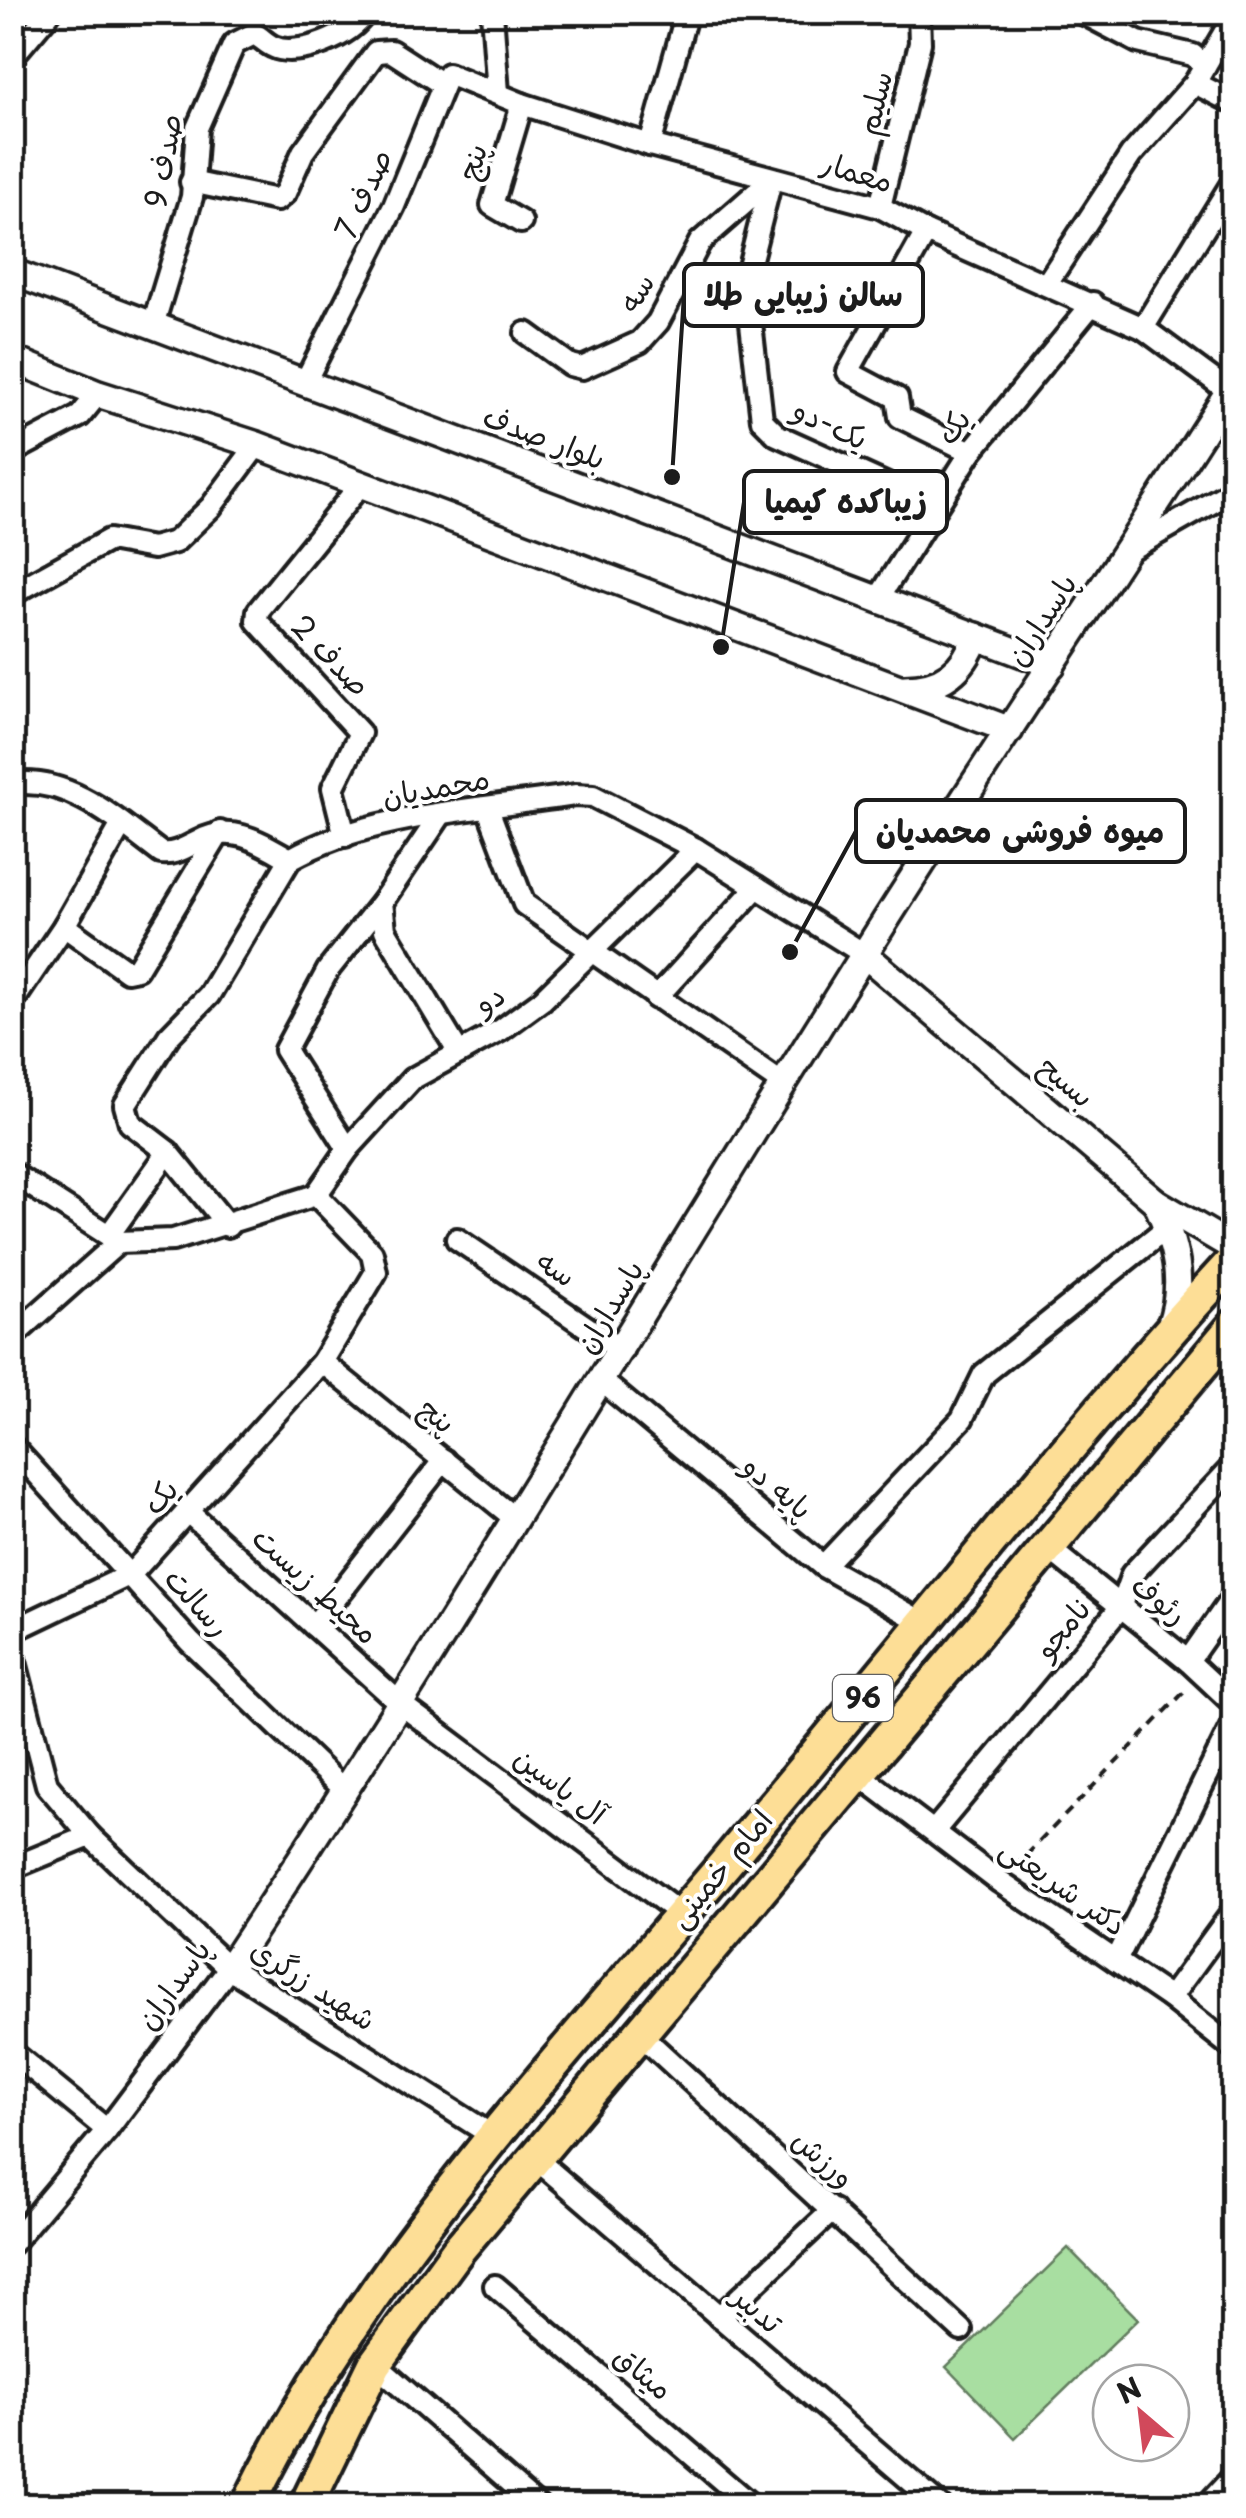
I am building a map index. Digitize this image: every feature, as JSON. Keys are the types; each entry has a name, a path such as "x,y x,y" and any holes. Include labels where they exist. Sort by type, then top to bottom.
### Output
{"highway":[{"name":"امام خمینی","path":"248,2506 304,2396 354,2320 496,2138 1167,1334 1234,1260"},
{"name":"امام خمینی","path":"306,2506 375,2364 458,2250 642,2036 1046,1546 1234,1326"},
{"path":"496,2138 536,2158"}],"street":[{"path":"12,57 50,12"},
{"name":"صدف 9","path":"153,325 192,196 196,128 237,39 254,34 280,49 324,44 354,28 365,12"},
{"path":"191,182 277,200 286,194 324,120 376,52 391,51 442,84 451,74 498,93 492,12"},
{"path":"650,146 687,12"},
{"name":"سلیم","path":"880,207 920,44 919,12"},
{"path":"1082,12 1138,42 1193,54 1200,74 1234,103"},
{"path":"1046,283 1130,155 1200,74 1234,16"},
{"name":"صدف 7","path":"304,384 394,206 442,84"},
{"name":"معمار","path":"498,93 650,146 880,207 926,232 1143,328 1232,390"},
{"name":"پنج","path":"521,222 492,205 522,104"},
{"name":"سه","path":"526,333 570,365 582,368 640,342 671,300 700,242 771,180"},
{"name":"یک-دو","path":"771,180 746,278 762,420 777,436 934,506"},
{"path":"1143,328 1234,180"},
{"path":"926,232 848,372 897,398 900,417 971,452"},
{"name":"بلوار صدف","path":"12,272 1052,665"},
{"name":"یک","path":"878,598 971,452 1093,303"},
{"path":"12,360 98,394 257,445 1010,730"},
{"name":"پاسداران","path":"12,2243 106,2130 229,1968 346,1792 513,1517 603,1382 864,954 1232,390"},
{"path":"12,452 80,416 98,394"},
{"path":"12,594 110,540 153,548 174,542 211,507 257,445"},
{"name":"صدف 2","path":"344,836 333,788 360,733 258,621 258,612 361,484"},
{"path":"1124,553 1234,490"},
{"path":"900,688 918,688 950,677 970,655 976,636"},
{"path":"12,784 37,781 70,791 161,853 171,854 220,832 236,832 290,859 209,995 169,1036 124,1106 130,1122 168,1152 228,1226"},
{"name":"محمدیان","path":"290,859 344,836 442,813 575,795 593,796 696,849 864,954"},
{"path":"488,808 524,904 784,1085"},
{"path":"348,1149 285,1050 328,970 382,902 442,813"},
{"path":"12,1002 20,974 64,926 122,824"},
{"path":"64,926 127,971 137,969 220,832"},
{"name":"دو","path":"316,1194 348,1149 412,1079 459,1054 542,1000 696,849"},
{"path":"656,998 757,886"},
{"path":"382,902 385,930 459,1054"},
{"name":"بسیح","path":"864,954 1156,1202 1234,1248"},
{"path":"12,1337 114,1239 168,1152"},
{"path":"12,1173 114,1239 173,1240 228,1226 316,1194 376,1262 376,1272 322,1362"},
{"path":"1156,1202 1168,1226 1178,1267 1178,1302 1167,1334"},
{"path":"823,1566 962,1419 984,1374 1168,1226"},
{"name":"سه","path":"456,1239 622,1350"},
{"name":"پنج","path":"322,1362 513,1517"},
{"name":"یک","path":"12,1631 131,1574 322,1362"},
{"name":"پایه دو","path":"603,1382 823,1566 924,1624"},
{"name":"رسالت","path":"12,1446 190,1642 346,1792"},
{"path":"314,1626 444,1460"},
{"name":"نامجو","path":"934,1831 1120,1608 1132,1574 1234,1465"},
{"name":"محیط زیست","path":"188,1512 402,1705"},
{"name":"رئوف","path":"1046,1546 1234,1704"},
{"path":"1195,1668 1234,1595"},
{"name":"شهید زرگری","path":"12,1650 47,1785 90,1836 229,1968 496,2138"},
{"name":"آل یاسین","path":"402,1705 682,1915"},
{"path":"1116,1961 1234,1721"},
{"name":"دکتر شریعتی","path":"858,1774 1000,1882 1170,1998 1234,2048"},
{"path":"12,1868 90,1836"},
{"path":"1170,1998 1234,1910"},
{"name":"ورزش","path":"642,2036 961,2330"},
{"path":"12,2052 106,2130"},
{"name":"تدبیر","path":"536,2158 940,2506"},
{"path":"719,2318 834,2210"},
{"name":"میثاق","path":"496,2286 752,2506"},
{"path":"375,2364 538,2506"},
{"path":"1206,2506 1234,2476"}],"path":[{"path":"1000,1882 1195,1668"}],"green space":[{"path":"1068,2248 1138,2319 1015,2438 946,2367"}],"place":[{"name":"سالن زیبایی طلا","path":"672,477"},
{"name":"زیباکده کیمیا","path":"721,647"},
{"name":"میوه فروشی محمدیان","path":"790,952"}]}
